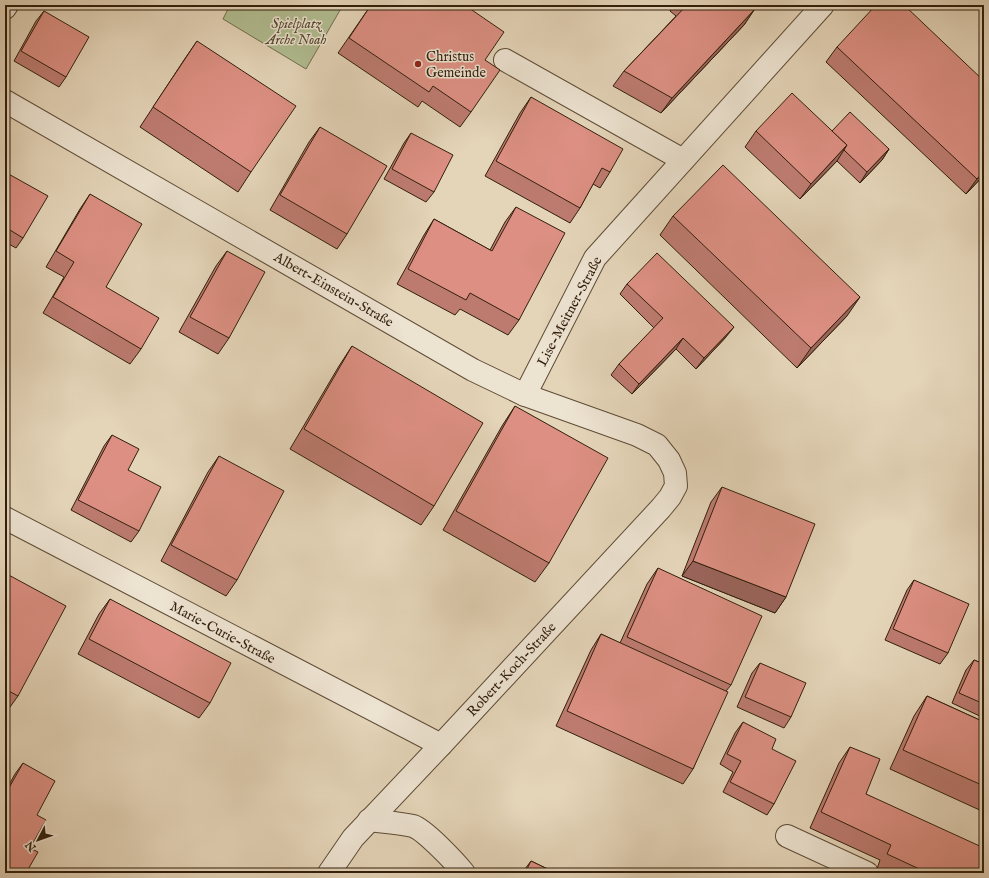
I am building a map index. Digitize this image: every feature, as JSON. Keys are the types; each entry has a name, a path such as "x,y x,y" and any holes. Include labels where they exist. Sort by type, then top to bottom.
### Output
{"street":[{"name":"Lise-Meitner-Straße","path":"525,395 595,258 823,5"},
{"path":"506,60 683,160"},
{"name":"Albert-Einstein-Straße","path":"5,101 466,366 525,395 637,435 657,446 669,460"},
{"name":"Robert-Koch-Straße","path":"329,873 353,838 369,820 441,745 670,497 676,486 675,473 669,460"},
{"name":"Marie-Curie-Straße","path":"5,518 441,745"},
{"path":"369,820 415,827 454,860 464,873"},
{"path":"787,836 867,873"}],"green space":[{"name":"Spielplatz Arche Noah","path":"230,5 343,5 306,69 223,19"}],"building":[{"name":"Christus Gemeinde","path":"371,5 471,5 469,8 504,32 485,60 500,70 471,112 433,86 429,92 349,38"},
{"path":"687,5 745,5 754,10 672,98 624,71"},
{"path":"876,5 904,5 984,81 984,171 977,179 837,47"},
{"path":"44,11 89,37 66,77 21,51"},
{"path":"197,41 296,106 251,172 153,107"},
{"path":"792,93 847,145 811,184 756,131"},
{"path":"531,97 623,149 610,172 602,168 580,208 496,161"},
{"path":"850,112 889,149 867,172 844,150 847,145 832,131"},
{"path":"320,127 387,166 347,234 280,195"},
{"path":"411,133 453,155 434,192 392,169"},
{"path":"723,165 860,297 811,348 673,216"},
{"path":"5,172 48,196 23,238 5,227"},
{"path":"90,194 142,224 106,287 159,318 141,349 53,297 74,262 56,251"},
{"path":"516,207 565,233 519,320 470,293 466,300 408,269 434,219 492,251"},
{"path":"227,251 265,272 229,338 190,317"},
{"path":"657,253 734,327 704,358 683,338 639,384 619,364 663,318 627,284"},
{"path":"352,346 483,423 434,506 304,429"},
{"path":"515,406 608,458 549,563 456,511"},
{"path":"112,435 139,449 128,470 161,487 139,531 78,500"},
{"path":"219,456 284,491 237,580 171,545"},
{"path":"722,487 815,524 786,597 693,561"},
{"path":"658,568 762,616 731,685 627,637"},
{"path":"5,573 66,606 18,696 5,689"},
{"path":"914,580 969,604 948,653 893,629"},
{"path":"110,599 231,663 210,703 89,639"},
{"path":"601,634 728,692 693,769 567,711"},
{"path":"974,660 984,664 984,704 959,693"},
{"path":"760,663 806,683 791,717 745,697"},
{"path":"927,696 984,722 984,786 903,750"},
{"path":"743,722 776,739 772,749 796,761 774,804 730,782 741,761 727,754"},
{"path":"850,747 880,759 866,794 984,848 984,873 928,873 887,854 891,845 821,812"},
{"path":"23,763 55,781 37,815 46,820 30,848 38,852 26,873 14,873 5,868 5,795"},
{"path":"531,861 556,873 525,873"}],"place":[{"name":"Christus Gemeinde","path":"418,64"}]}
